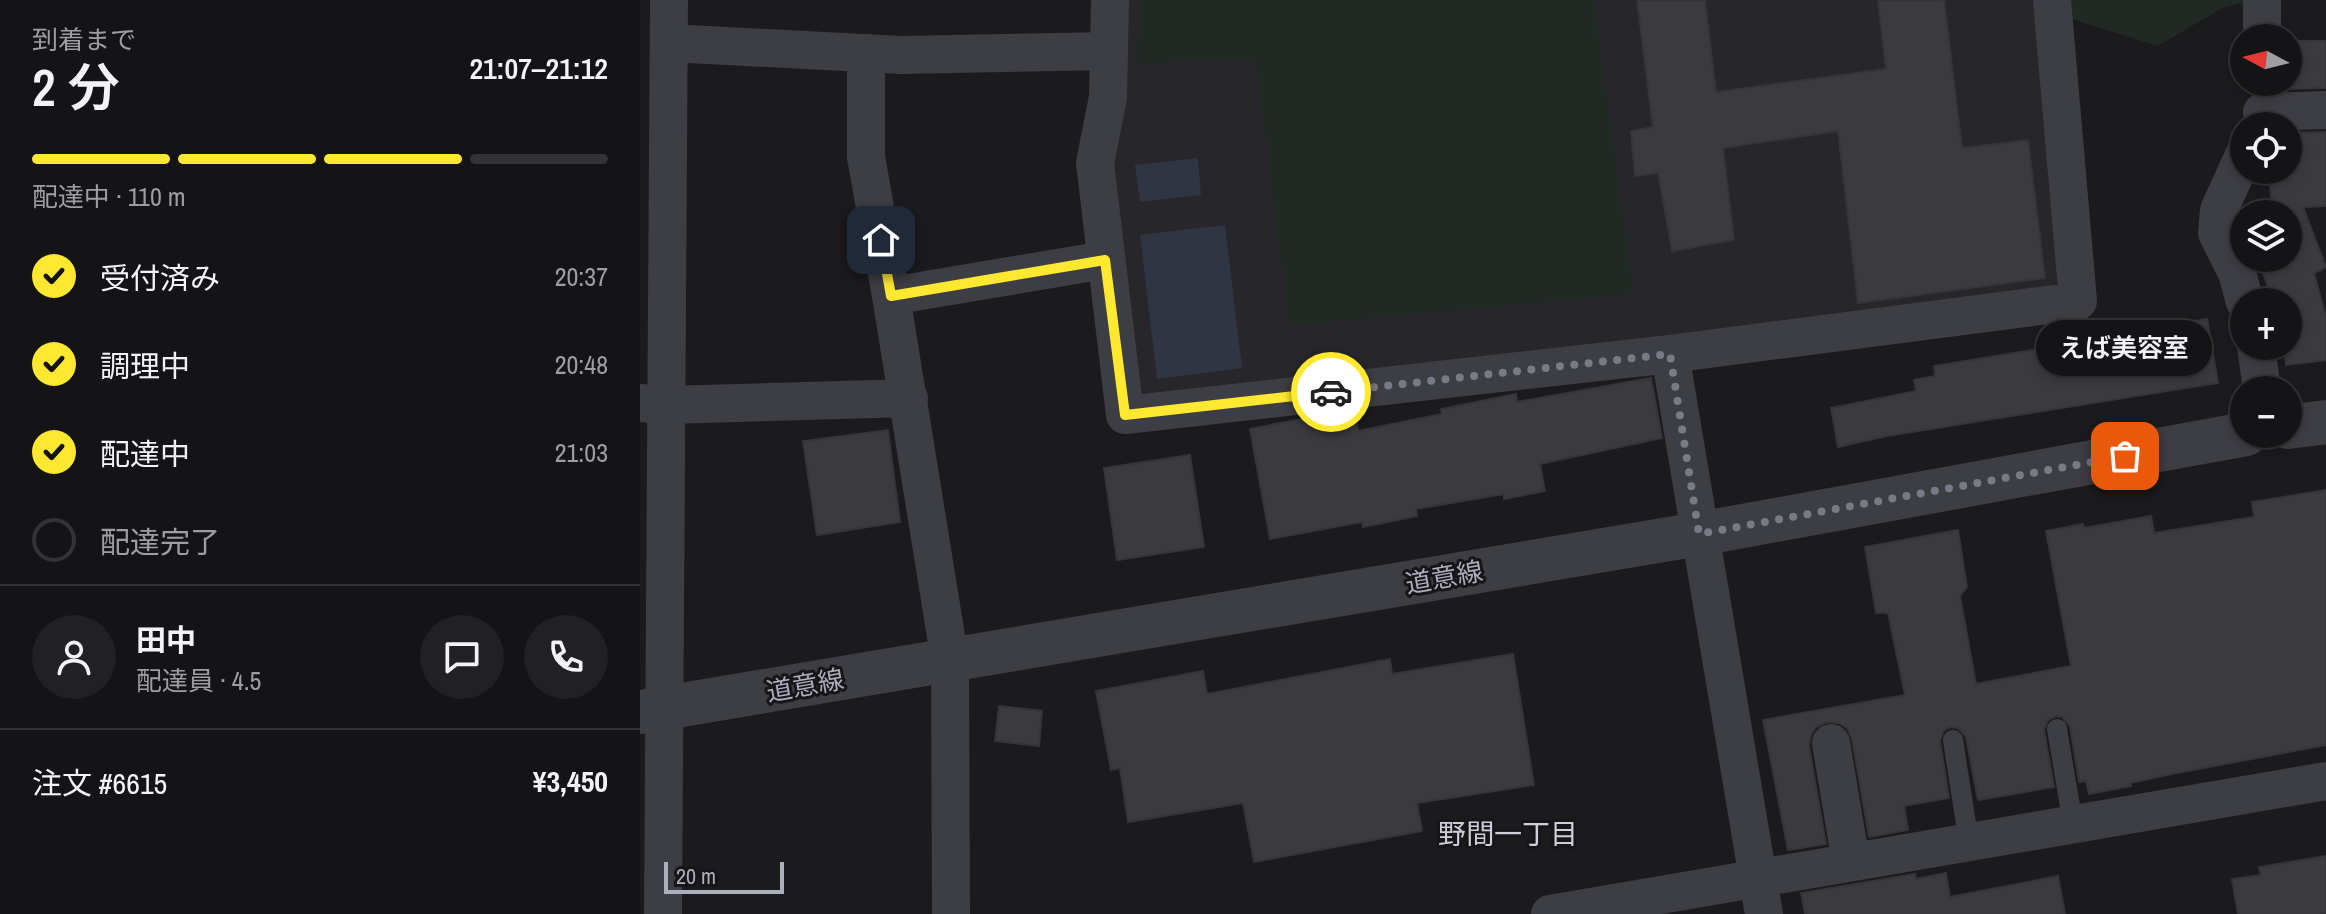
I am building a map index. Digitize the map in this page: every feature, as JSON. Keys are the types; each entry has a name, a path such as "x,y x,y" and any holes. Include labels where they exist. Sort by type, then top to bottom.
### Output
{"street":[{"path":"663,914 651,711 654,404 669,0"},
{"path":"1110,0 1108,97 1095,163 1125,415 1670,354 2078,301 2052,0"},
{"path":"2262,0 2262,24"},
{"path":"669,43 866,53 1109,51"},
{"path":"866,53 866,157 909,398 950,661 951,914"},
{"path":"2260,107 2326,110"},
{"path":"2231,184 2219,210 2217,233 2241,288"},
{"path":"891,296 1105,260"},
{"path":"1670,354 1761,896"},
{"path":"654,404 909,398"},
{"path":"2302,425 2326,422"},
{"name":"道意線","path":"651,711 1699,534 2230,437"},
{"path":"1831,743 1851,862"},
{"path":"1550,914 1761,896 1851,862 2326,781"}],"lane":[{"path":"2057,729 2073,824"},
{"path":"1953,740 1969,843"}],"shaded area":[{"path":"1124,0 2037,0 2060,278 2044,298 1134,395 1108,164"},
{"path":"1138,0 1594,0 1634,294 1289,326 1256,61 1193,59 1137,67"},
{"path":"2070,0 2256,0 2224,7 2158,46 2071,19"}],"water":[{"path":"1198,158 1201,195 1140,202 1135,165"},
{"path":"1225,225 1242,368 1157,379 1140,235"}],"building":[{"path":"1637,0 1705,0 1716,92 1886,69 1878,0 1944,0 1962,148 2028,140 2045,278 1858,303 1838,131 1723,148 1734,240 1672,251 1658,173 1635,176 1631,131 1653,127"},
{"path":"2302,41 2326,41 2326,88 2302,89"},
{"path":"2326,132 2326,206 2303,207 2326,267 2314,273 2326,317 2326,360 2286,365 2285,360 2302,360 2302,288 2268,288 2263,272 2302,272 2302,200 2271,200 2270,184 2302,184 2302,133"},
{"path":"2207,319 2218,383 1887,436 1838,447 1831,408 1916,391 1914,380 1935,376 1934,366 2094,340 2093,330 2133,324 2134,331"},
{"path":"1651,378 1662,438 1540,464 1545,491 1504,499 1504,494 1416,509 1417,516 1363,527 1362,522 1270,539 1250,429 1316,416 1317,421 1355,414 1358,431 1442,414 1441,409 1516,394 1517,402"},
{"path":"888,430 900,522 817,535 803,441"},
{"path":"1190,455 1204,547 1117,560 1104,468"},
{"path":"2326,490 2326,745 2172,774 2089,794 2086,781 2079,782 2070,726 2062,717 2056,716 2048,720 2044,730 2054,787 1978,800 1966,737 1958,728 1950,727 1944,730 1940,741 1949,798 1904,806 1908,830 1869,837 1852,739 1847,728 1839,723 1827,722 1816,727 1809,746 1826,844 1788,850 1763,720 1905,695 1888,613 1876,613 1865,547 1958,530 1967,587 1960,596 1976,684 2071,666 2046,531 2083,524 2084,528 2151,516 2154,533 2254,517 2252,502"},
{"path":"1513,654 1534,785 1417,803 1422,831 1254,862 1243,803 1128,822 1120,768 1111,770 1096,691 1203,671 1207,694 1390,659 1392,674"},
{"path":"999,706 1042,711 1039,746 995,741"},
{"path":"2326,856 2326,914 2238,914 2232,879 2261,875 2259,867"},
{"path":"1946,873 1950,897 2058,876 2065,914 1805,914 1801,893 1915,874 1916,879"}],"way so far":[{"path":"1331,392 1670,354 1699,534 2125,456"}],"place":[{"name":"えば美容室","path":"2125,456"}],"district":[{"name":"野間一丁目","path":"1508,834"}],"route":[{"path":"881,240 891,296 1105,260 1125,415 1331,392"}]}
